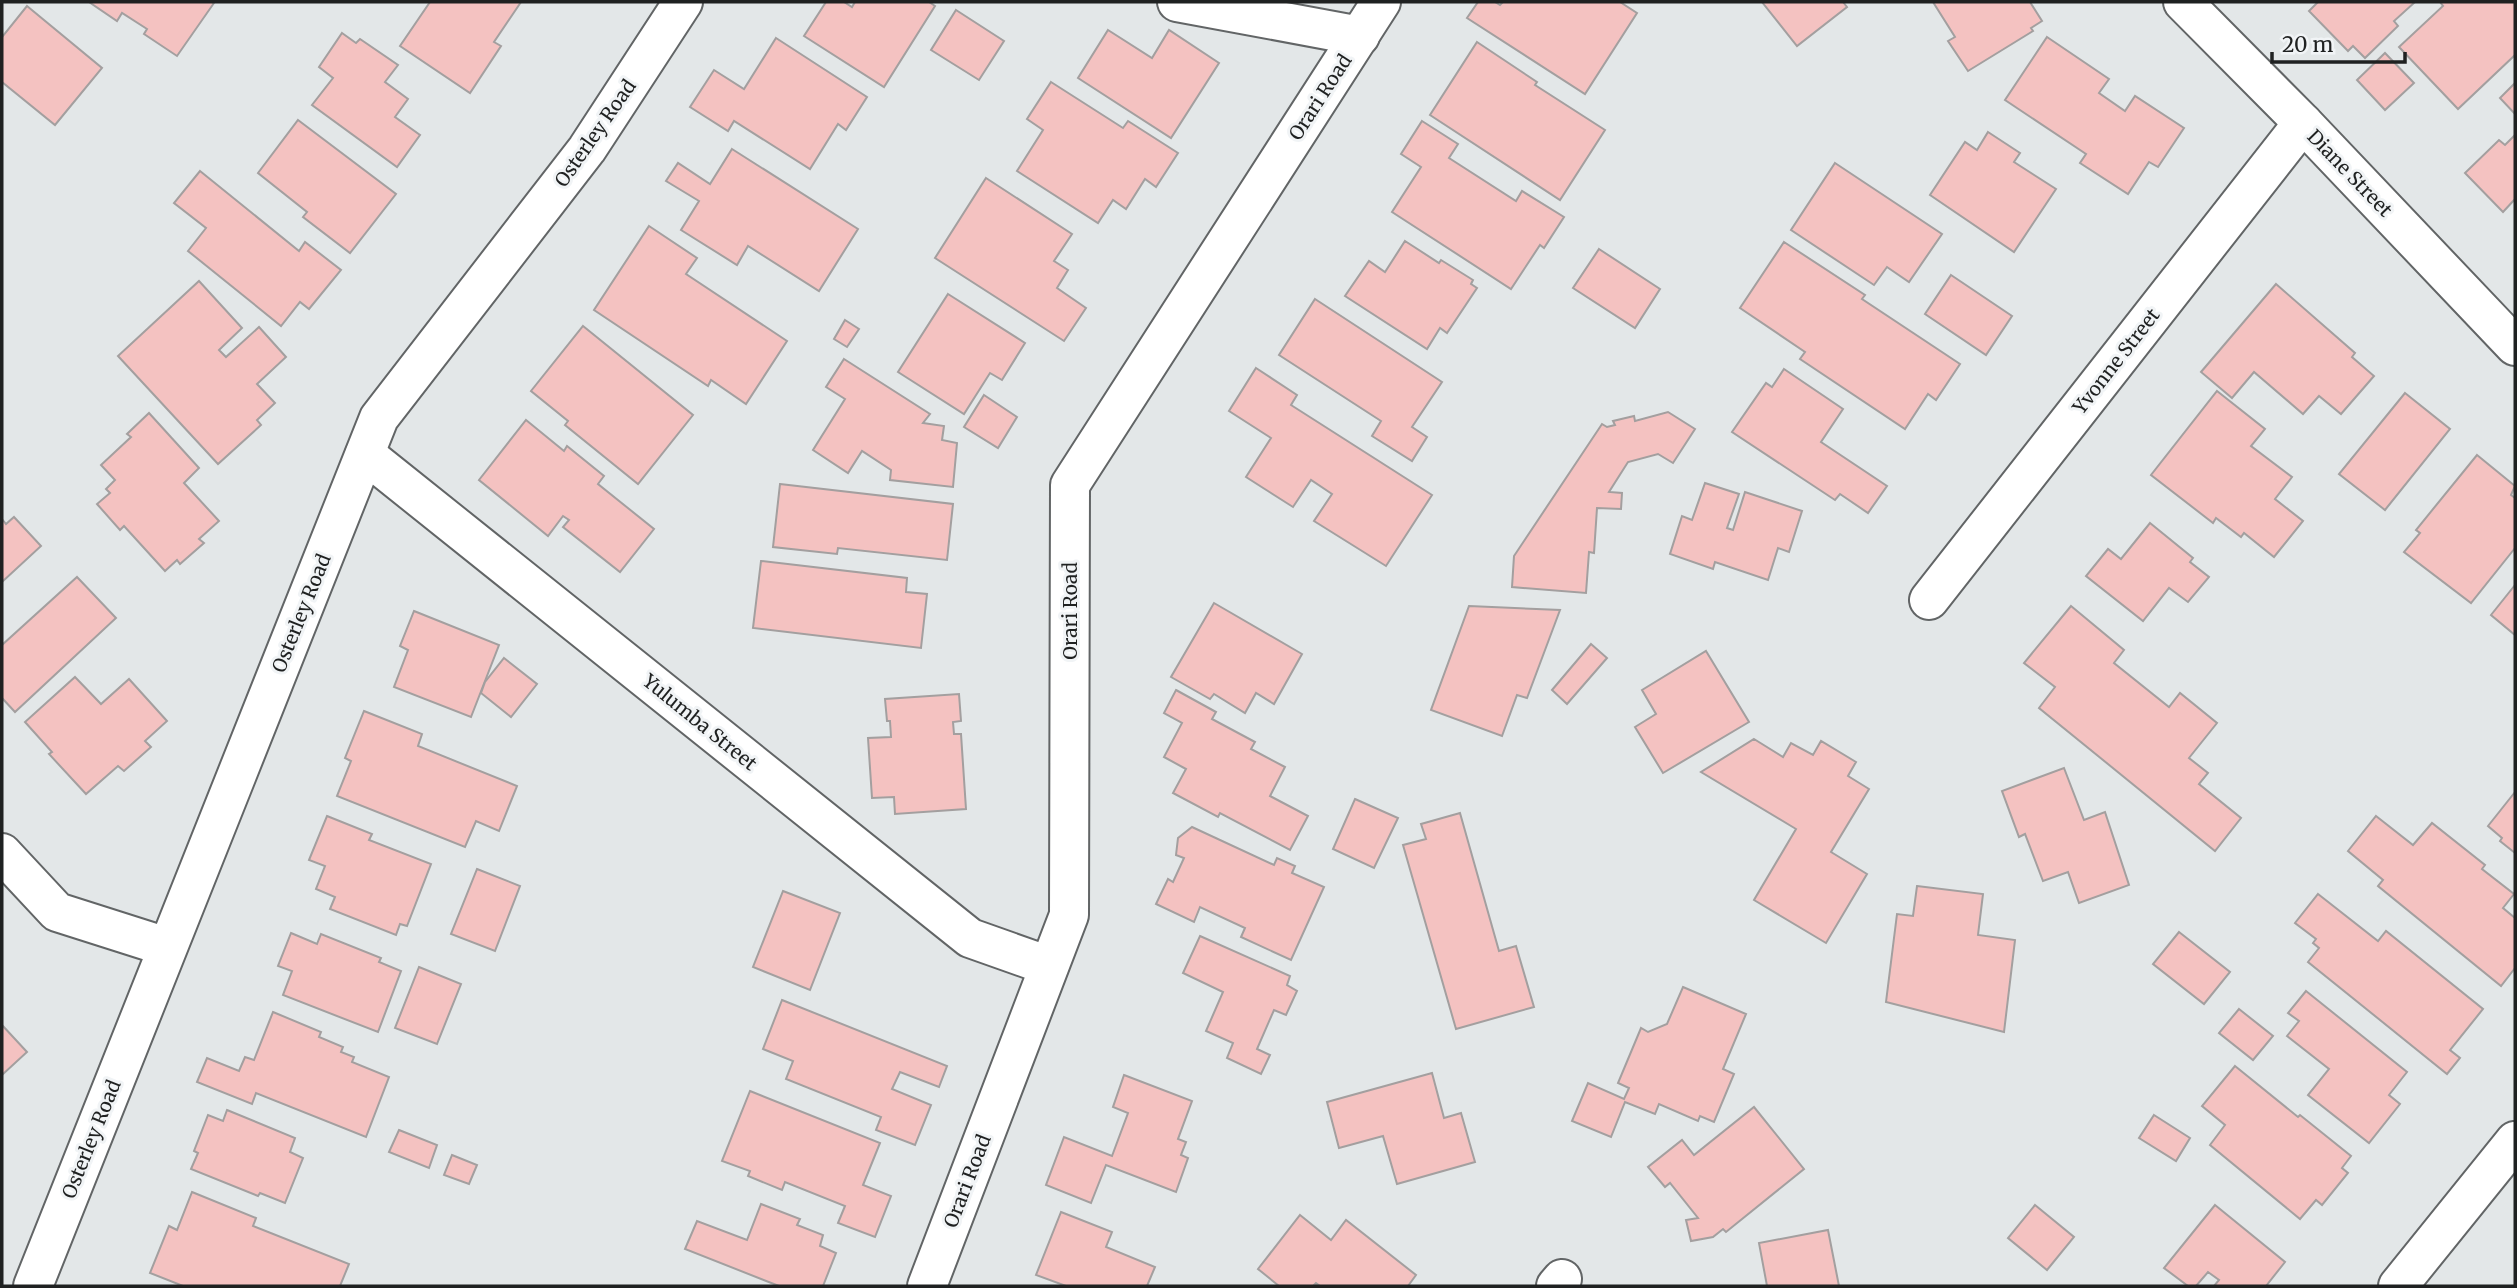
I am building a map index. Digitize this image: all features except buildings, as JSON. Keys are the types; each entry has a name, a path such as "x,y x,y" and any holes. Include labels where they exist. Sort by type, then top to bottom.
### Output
{"street":[{"name":"Osterley Road","path":"33,1286 379,418 587,149 683,2"},
{"path":"1177,2 1360,36"},
{"name":"Orari Road","path":"927,1286 1069,915 1070,485 1381,2"},
{"name":"Diane Street","path":"2183,2 2303,123 2515,346"},
{"name":"Yvonne Street","path":"1929,600 2303,123"},
{"name":"Yulumba Street","path":"365,454 970,938 1049,966"},
{"path":"2,853 57,912 167,947"},
{"path":"2398,1286 2515,1141"}]}
